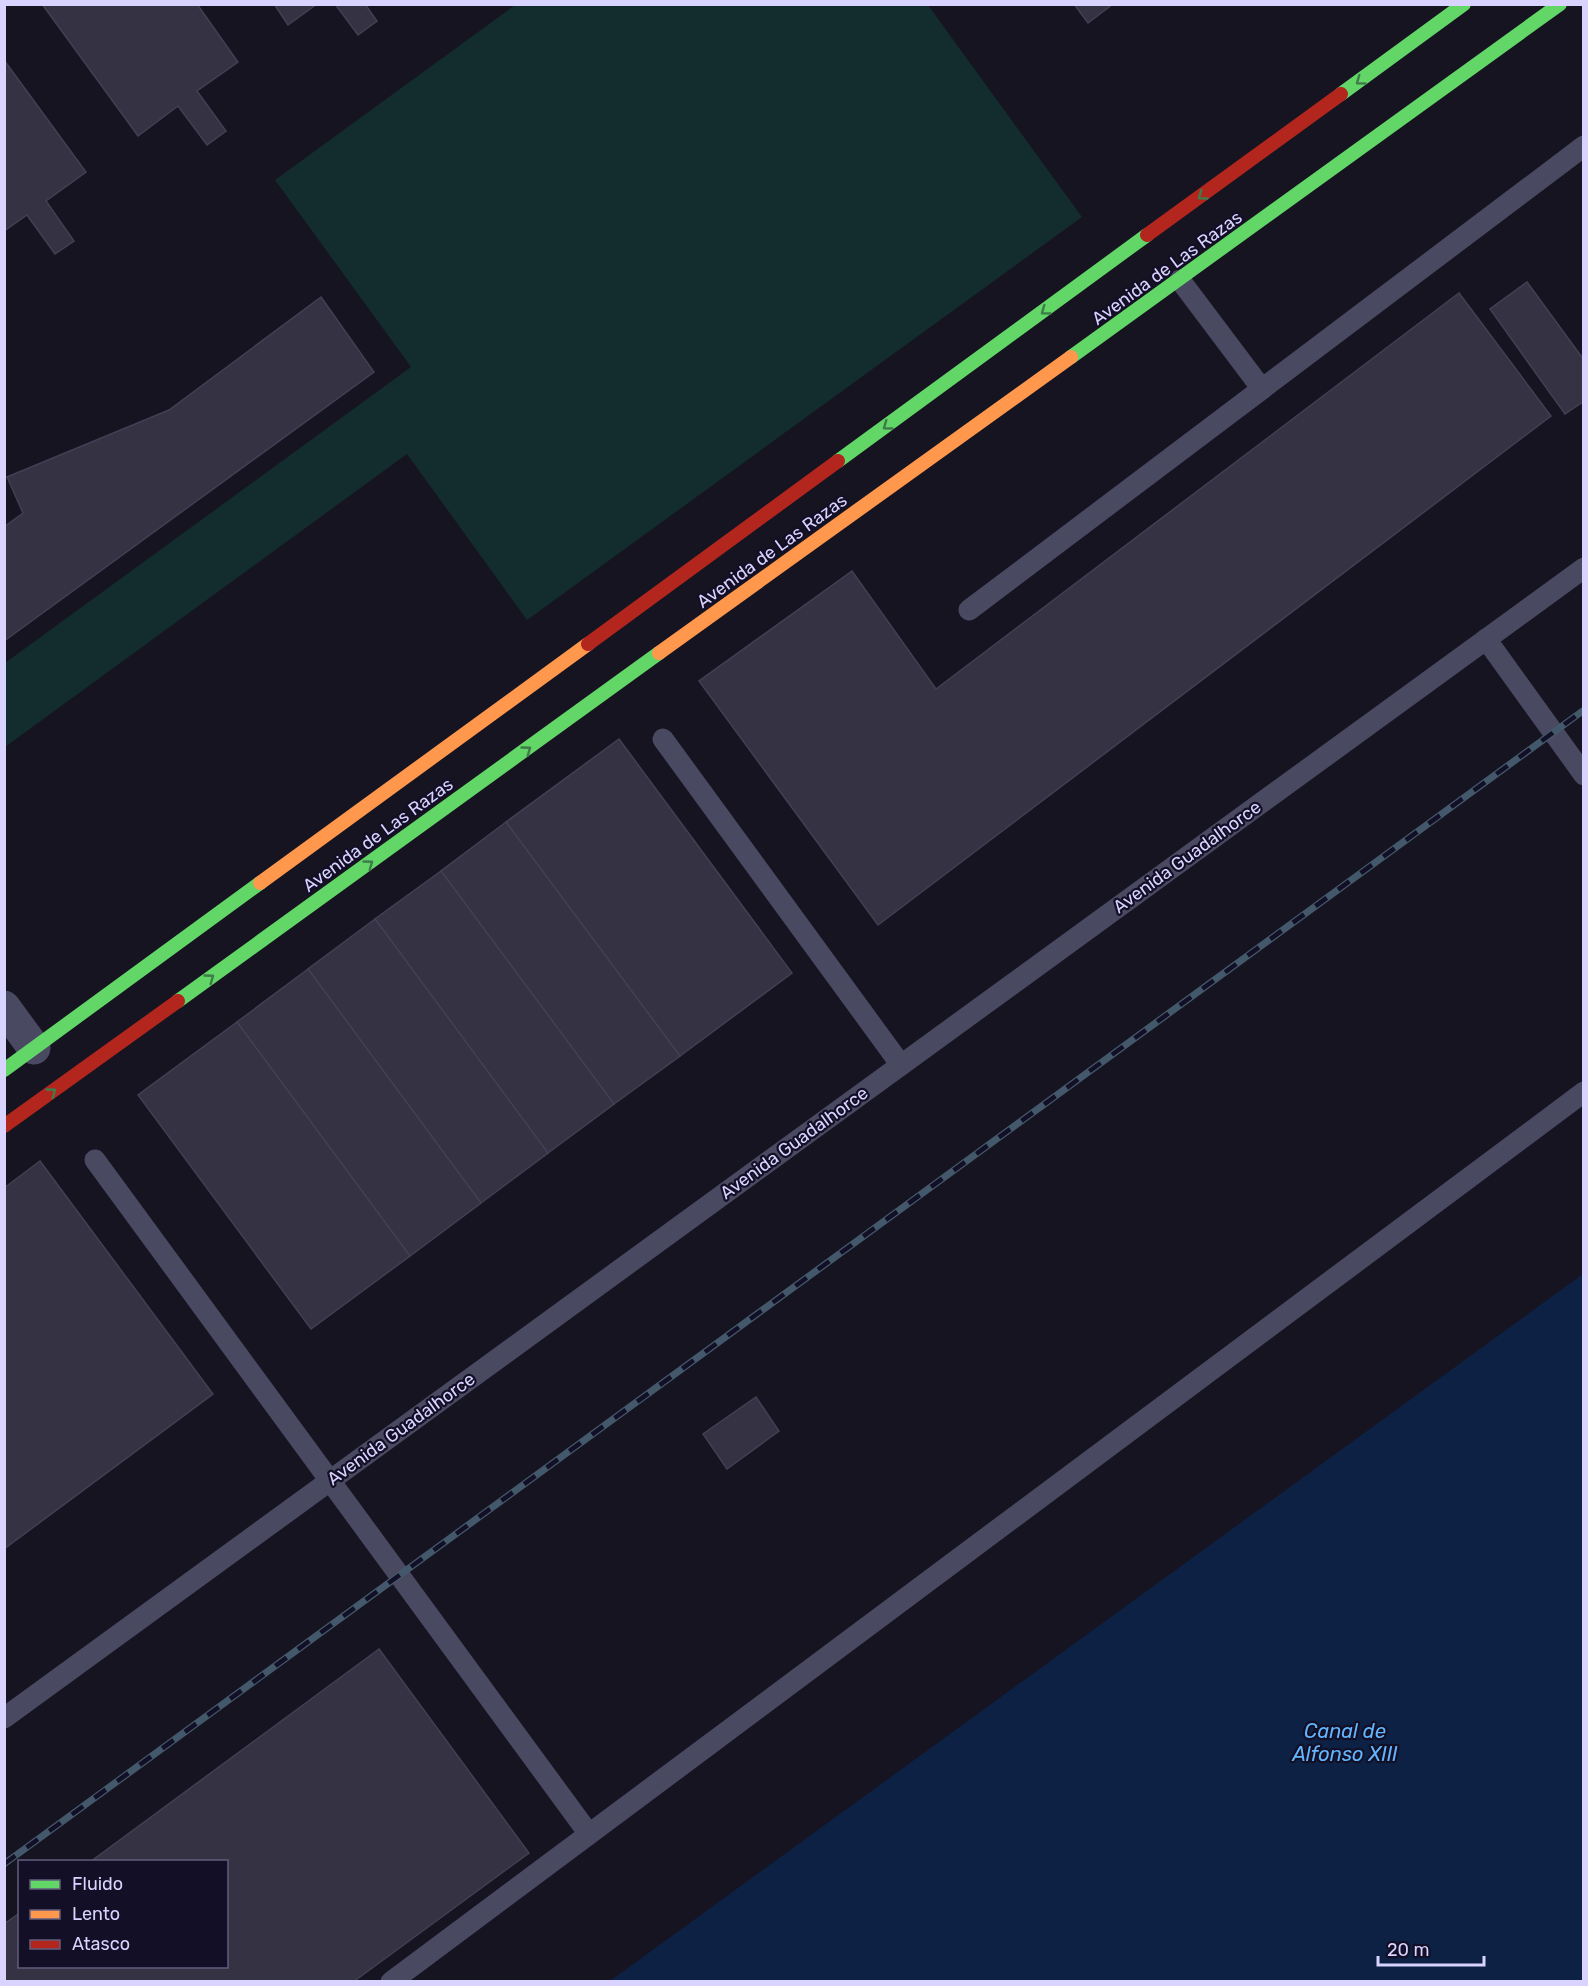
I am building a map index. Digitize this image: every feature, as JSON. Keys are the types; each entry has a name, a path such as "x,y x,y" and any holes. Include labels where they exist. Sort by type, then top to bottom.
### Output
{"main road":[{"path":"1407,47 1452,4"},
{"name":"Avenida de Las Razas","path":"4,1070 1464,4"},
{"name":"Avenida de Las Razas","path":"4,1126 1560,4"},
{"path":"1446,88 1554,26"}],"street":[{"path":"4,1007 34,1048"}],"lane":[{"path":"969,610 1584,146"},
{"path":"1180,280 1262,389"},
{"name":"Avenida Guadalhorce","path":"4,1718 1584,568"},
{"path":"1486,639 1584,775"},
{"path":"663,739 901,1065"},
{"path":"391,1982 1584,1092"},
{"path":"95,1160 589,1834"}],"green space":[{"path":"515,5 928,5 1082,217 527,620 407,454 5,747 5,663 411,367 275,180"}],"water":[{"name":"Canal de Alfonso XIII","path":"1583,1274 1583,1981 610,1981"}],"building":[{"path":"42,4 197,4 238,62 197,91 226,131 207,145 178,106 138,136"},
{"path":"274,4 317,4 288,25"},
{"path":"335,4 365,4 377,21 358,35"},
{"path":"1074,4 1113,4 1088,23"},
{"path":"4,60 86,172 46,201 74,241 55,254 27,215 4,231"},
{"path":"1527,282 1584,360 1584,401 1565,414 1490,309"},
{"path":"1459,293 1551,416 878,925 699,681 852,571 936,689"},
{"path":"321,297 374,372 4,641 4,527 23,513 7,477 169,410"},
{"path":"619,739 792,973 680,1056 506,822"},
{"path":"506,822 680,1056 614,1104 441,871"},
{"path":"441,871 614,1104 548,1153 375,919"},
{"path":"375,919 548,1153 481,1203 308,969"},
{"path":"308,969 481,1203 410,1256 237,1022"},
{"path":"237,1022 410,1256 311,1329 138,1095"},
{"path":"40,1161 213,1394 4,1549 4,1188"},
{"path":"756,1397 779,1431 727,1469 703,1434"},
{"path":"379,1649 529,1853 353,1982 4,1982 4,1924 18,1914 18,1968 228,1968 228,1860 93,1860"}],"railway":[{"path":"4,1864 1584,710"}],"traffic: fast":[{"path":"1341,94 1464,4"},
{"path":"1071,357 1560,4"},
{"path":"838,461 1147,235"},
{"path":"178,1001 659,653"},
{"path":"4,1070 260,883"}],"traffic: slow":[{"path":"659,653 1071,357"},
{"path":"260,883 588,644"}],"traffic: jam":[{"path":"1147,235 1341,94"},
{"path":"588,644 838,461"},
{"path":"4,1126 178,1001"}]}
